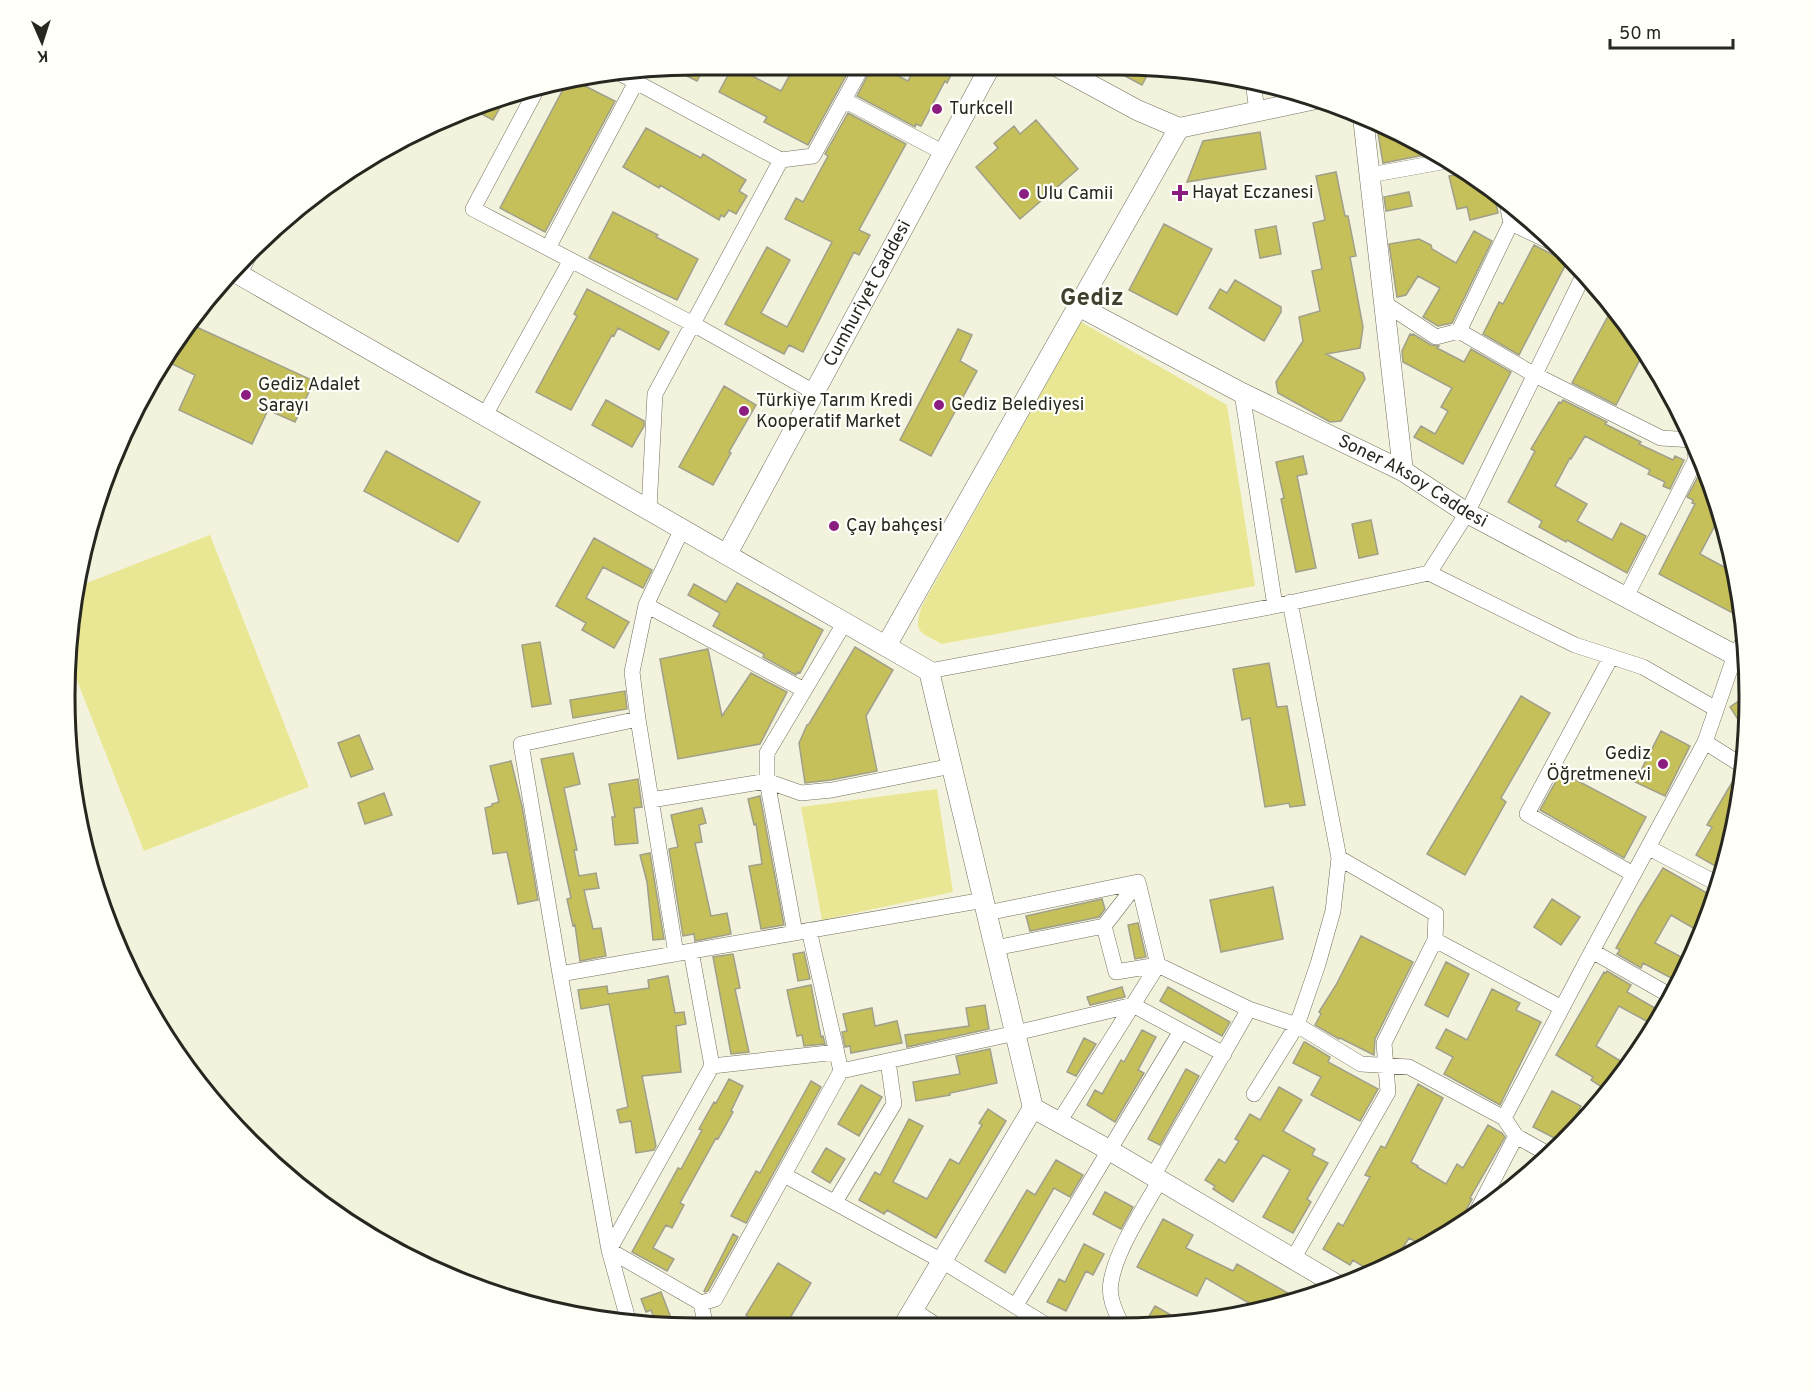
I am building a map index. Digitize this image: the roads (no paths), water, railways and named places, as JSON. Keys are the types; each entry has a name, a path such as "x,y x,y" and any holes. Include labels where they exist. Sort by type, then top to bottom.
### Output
{"street":[{"path":"630,79 781,160 813,156 858,75"},
{"name":"Cumhuriyet Caddesi","path":"727,554 986,75"},
{"path":"1088,75 1137,110 1179,128 1299,102"},
{"path":"548,248 626,79"},
{"path":"1255,91 1257,111"},
{"path":"533,97 473,209 693,324 814,392"},
{"path":"844,100 944,153"},
{"path":"1364,126 1403,471"},
{"path":"886,646 1179,128"},
{"path":"649,509 655,394 781,160"},
{"path":"1370,176 1436,163"},
{"path":"1459,331 1511,223 1509,214"},
{"path":"1511,223 1531,232"},
{"path":"485,415 571,260"},
{"path":"240,275 929,671 1283,604 1429,573 1575,645 1643,667 1716,709"},
{"path":"1429,573 1467,513 1580,282"},
{"path":"1384,303 1436,337 1459,331 1535,375 1661,438 1683,439"},
{"name":"Soner Aksoy Caddesi","path":"1078,306 1242,393 1403,471 1467,513 1626,597 1737,650"},
{"path":"1242,393 1283,604 1339,858 1333,911 1297,1024 1254,1094"},
{"path":"1626,597 1694,464"},
{"path":"609,1250 712,1066 684,953 651,800 632,672 646,605 682,529"},
{"path":"646,605 804,690"},
{"path":"609,1250 701,1303 715,1299 841,1071 802,932 767,781 767,753 845,622"},
{"path":"1611,657 1527,814 1633,874"},
{"path":"1504,1118 1704,742 1738,661"},
{"path":"909,1317 1033,1108 929,671"},
{"path":"627,1314 609,1250 521,744 638,719"},
{"path":"1704,742 1736,761"},
{"path":"651,800 767,781 801,794 952,766"},
{"path":"1649,848 1711,880"},
{"path":"1293,1259 1388,1092 1383,1043 1435,940 1436,914 1339,858"},
{"path":"560,974 802,932 1138,882"},
{"path":"995,948 1104,926 1138,882"},
{"path":"1059,1122 1158,965 1138,882"},
{"path":"1104,926 1116,972 1158,965 1249,1009 1297,1024 1361,1064 1409,1067 1504,1118 1516,1136 1542,1150"},
{"path":"1435,940 1562,1008"},
{"path":"1592,951 1664,992"},
{"path":"841,1071 1133,1005 1224,1054"},
{"path":"1119,1318 1113,1306 1110,1284 1119,1255 1156,1178 1249,1009"},
{"path":"1016,1305 1181,1031"},
{"path":"712,1066 837,1052"},
{"path":"835,1202 894,1104 888,1061"},
{"path":"1033,1108 1109,1150 1329,1280"},
{"path":"1484,1199 1516,1136"},
{"path":"784,1175 942,1261 1034,1318"},
{"path":"701,1303 704,1318"}],"place":[{"name":"Turkcell","path":"937,109"},
{"name":"Hayat Eczanesi","path":"1180,193"},
{"name":"Ulu Camii","path":"1024,194"},
{"name":"Gediz Adalet Sarayı","path":"246,395"},
{"name":"Gediz Belediyesi","path":"939,405"},
{"name":"Türkiye Tarım Kredi Kooperatif Market","path":"744,411"},
{"name":"Çay bahçesi","path":"834,526"},
{"name":"Gediz Öğretmenevi","path":"1663,764"}],"district":[{"name":"Gediz","path":"1092,299"}]}
